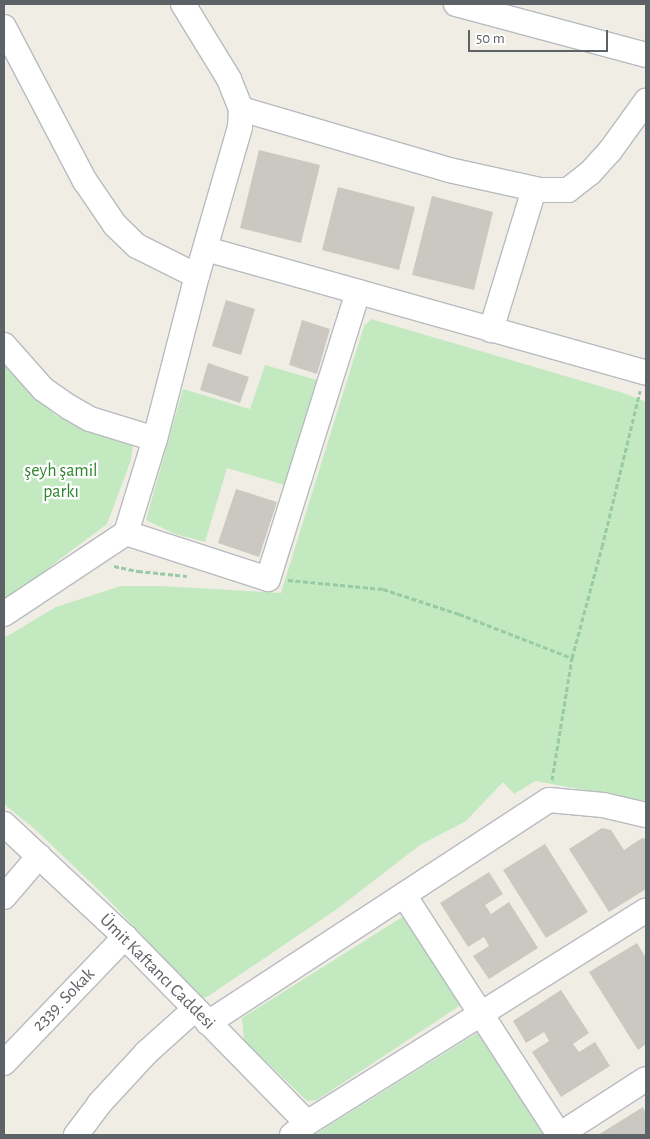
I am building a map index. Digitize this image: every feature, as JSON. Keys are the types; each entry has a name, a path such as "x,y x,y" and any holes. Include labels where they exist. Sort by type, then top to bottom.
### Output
{"street":[{"path":"4,614 126,533 155,439 197,276 235,151 240,127 241,109 229,79 185,4"},
{"path":"456,4 646,55"},
{"path":"6,39 85,181 115,225 137,246 197,276"},
{"path":"241,109 449,170 534,189 568,190 590,174 610,151 646,100"},
{"path":"491,330 534,189"},
{"path":"206,249 646,374"},
{"path":"126,533 268,579 358,292"},
{"path":"4,345 43,389 69,407 90,419 155,439"},
{"path":"76,1135 99,1104 146,1054 202,1016 404,895 549,800 603,805 646,815"},
{"name":"Ümit Kaftancı Caddesi","path":"4,824 125,937 202,1016 300,1129"},
{"path":"4,897 38,856"},
{"path":"404,895 559,1135 646,1079"},
{"path":"300,1129 646,910"},
{"name":"2339. Sokak","path":"4,1063 125,937"}],"path":[{"path":"549,800 572,658 646,374"},
{"path":"88,560 138,571 193,577"},
{"path":"268,579 382,589 459,614 572,658"}],"green space":[{"path":"371,319 623,393 646,402 646,801 535,781 514,794 503,782 466,821 420,845 337,909 207,997 201,998 107,898 37,831 4,804 4,638 56,607 121,586 160,586 281,593 364,326"},
{"name":"şeyh şamil parkı","path":"4,362 55,415 98,434 133,444 131,460 107,524 4,602"},
{"path":"265,365 320,381 288,486 227,468 205,542 175,534 146,520 183,389 250,409"},
{"path":"404,916 461,1005 317,1100 307,1101 244,1040 242,1018"},
{"path":"477,1033 482,1035 546,1135 314,1135"}],"building":[{"path":"259,150 320,165 301,243 240,228"},
{"path":"338,187 415,207 399,270 322,250"},
{"path":"432,196 493,212 474,290 412,275"},
{"path":"226,300 255,309 241,355 212,346"},
{"path":"302,320 330,329 317,374 289,365"},
{"path":"208,363 249,377 240,403 200,390"},
{"path":"236,489 277,502 259,557 218,543"},
{"path":"602,828 611,830 624,850 642,838 646,839 646,889 609,912 569,849"},
{"path":"545,844 588,912 546,938 503,870"},
{"path":"489,872 503,894 485,905 491,914 509,902 538,948 489,979 473,956 489,946 484,937 468,947 440,903"},
{"path":"637,943 646,958 646,1044 638,1050 589,972"},
{"path":"561,990 589,1033 573,1044 579,1052 595,1042 610,1066 561,1097 532,1052 549,1041 544,1032 526,1043 513,1021"},
{"path":"643,1107 646,1113 646,1135 598,1135"}]}
